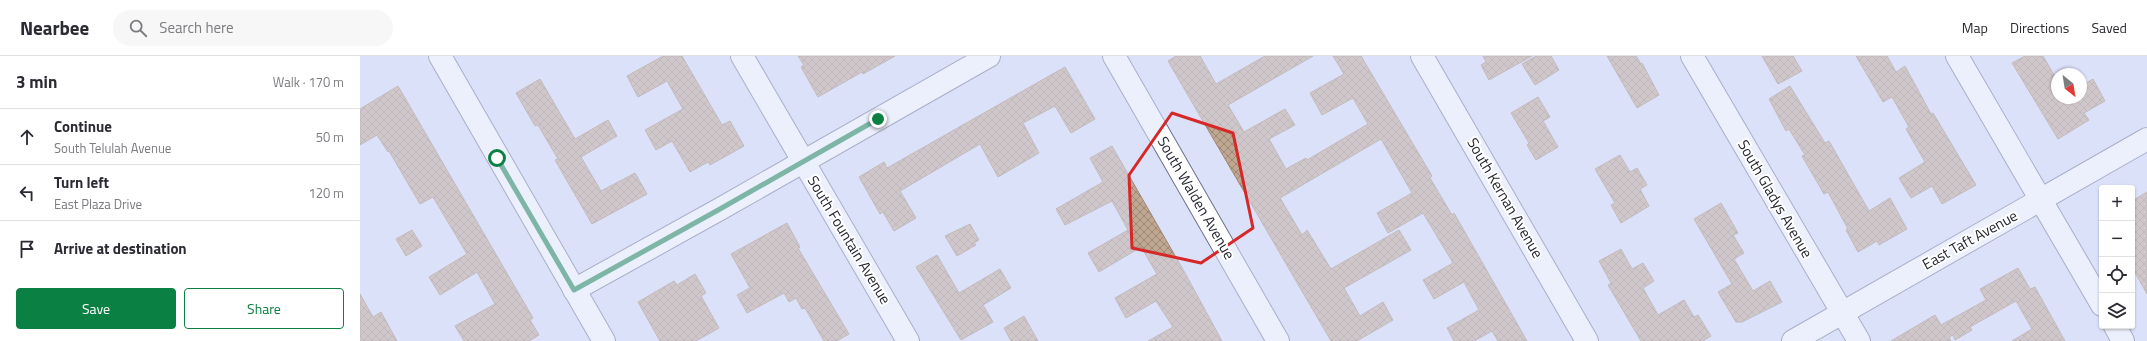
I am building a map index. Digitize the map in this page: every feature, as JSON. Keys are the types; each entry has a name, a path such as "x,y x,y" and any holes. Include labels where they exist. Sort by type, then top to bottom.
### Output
{"street":[{"path":"440,56 604,341"},
{"name":"South Fountain Avenue","path":"742,56 908,341"},
{"path":"574,290 989,56"},
{"name":"South Walden Avenue","path":"1114,56 1278,341"},
{"name":"South Kernan Avenue","path":"1422,56 1587,341"},
{"name":"South Gladys Avenue","path":"1692,56 1859,341"},
{"path":"1957,56 2099,300"},
{"name":"East Taft Avenue","path":"1793,341 2147,139"},
{"path":"2116,329 2123,341"}],"highlighted area":[{"path":"1172,113 1233,133 1253,228 1201,263 1132,248 1129,175"}],"building":[{"path":"663,56 682,56 722,125 730,121 744,146 710,165 708,162 690,172 672,141 656,150 645,130 683,109 667,81 638,97 627,76"},
{"path":"798,56 895,56 863,74 862,72 818,97 801,67 804,65"},
{"path":"1176,56 1200,56 1216,84 1265,56 1313,56 1228,105 1244,132 1285,109 1295,125 1269,139 1286,169 1306,158 1307,160 1368,124 1353,98 1322,115 1310,93 1344,74 1333,56 1361,56 1432,176 1430,178 1452,215 1454,213 1527,341 1498,341 1492,331 1474,341 1454,341 1447,328 1479,310 1464,282 1434,299 1423,280 1453,263 1423,213 1388,233 1377,213 1412,193 1381,139 1280,198 1302,235 1307,230 1331,269 1399,230 1411,250 1344,288 1360,316 1383,302 1393,320 1357,341 1331,341 1168,61"},
{"path":"1483,56 1532,56 1489,80 1481,65 1486,62"},
{"path":"1536,56 1551,56 1559,70 1535,85 1522,64"},
{"path":"1607,56 1636,56 1641,64 1642,63 1659,95 1637,108"},
{"path":"1762,56 1793,56 1802,71 1778,84"},
{"path":"1856,56 1887,56 1896,72 1905,66 1931,114 1933,113 1976,185 1942,204 1932,186 1911,198 1899,178 1925,162 1906,129 1909,127 1892,97 1883,102"},
{"path":"2025,56 2043,56 2051,70 2051,104 2087,104 2087,82 2093,79 2105,101 2084,113 2089,120 2058,139 2012,63"},
{"path":"1065,67 1095,119 1071,133 1055,106 1023,123 1039,153 998,177 980,144 900,191 916,218 894,231 883,212 880,214 859,177 884,162 887,168"},
{"path":"540,79 575,139 608,120 617,136 581,157 601,191 635,173 647,194 592,224 555,160 558,159 538,125 535,126 516,93"},
{"path":"398,86 533,318 530,320 539,335 529,341 464,341 455,326 495,304 477,272 440,295 429,277 467,254 433,197 420,204 389,151 388,152 377,135 360,145 360,109"},
{"path":"1790,86 1825,143 1829,141 1869,211 1890,198 1907,229 1879,245 1877,241 1858,252 1846,230 1848,229 1828,192 1824,194 1802,156 1805,155 1789,129 1786,131 1769,99"},
{"path":"1538,97 1550,117 1543,121 1558,147 1536,160 1527,145 1529,143 1511,113"},
{"path":"1112,146 1222,341 1148,341 1173,327 1156,301 1126,318 1115,298 1157,274 1141,247 1099,272 1088,253 1128,230 1112,201 1065,225 1056,209 1103,182 1090,158"},
{"path":"1620,155 1630,172 1637,168 1647,185 1640,189 1649,206 1621,223 1611,205 1615,203 1595,169"},
{"path":"2147,192 2147,294 2135,272 2135,199"},
{"path":"1721,203 1738,233 1733,235 1744,253 1734,259 1753,291 1770,281 1782,302 1742,322 1736,322 1718,292 1732,284 1694,219"},
{"path":"787,223 800,247 798,248 849,334 837,341 824,341 805,308 802,309 796,298 789,302 784,293 747,313 737,295 750,288 731,254"},
{"path":"970,224 979,240 974,243 976,245 957,256 945,236"},
{"path":"412,230 422,246 406,256 396,239"},
{"path":"1621,249 1632,269 1643,263 1654,281 1643,288 1658,315 1684,300 1694,317 1698,315 1711,336 1703,341 1641,341 1608,285 1611,283 1599,261"},
{"path":"937,255 959,293 1000,269 1011,288 983,305 993,322 961,340 916,267"},
{"path":"2018,268 2030,289 2035,287 2065,341 2012,341 2032,329 2016,301 1970,327 1972,330 1955,340 1953,335 1949,337 1951,341 1891,341 1935,315 1941,325 1986,300 1980,289"},
{"path":"695,274 706,293 701,296 719,328 696,341 660,341 638,302 674,281 677,285"},
{"path":"360,294 373,317 381,312 397,341 360,341"},
{"path":"1024,316 1038,341 1011,341 1004,328"}],"route":[{"path":"497,158 574,290 878,119"}]}
